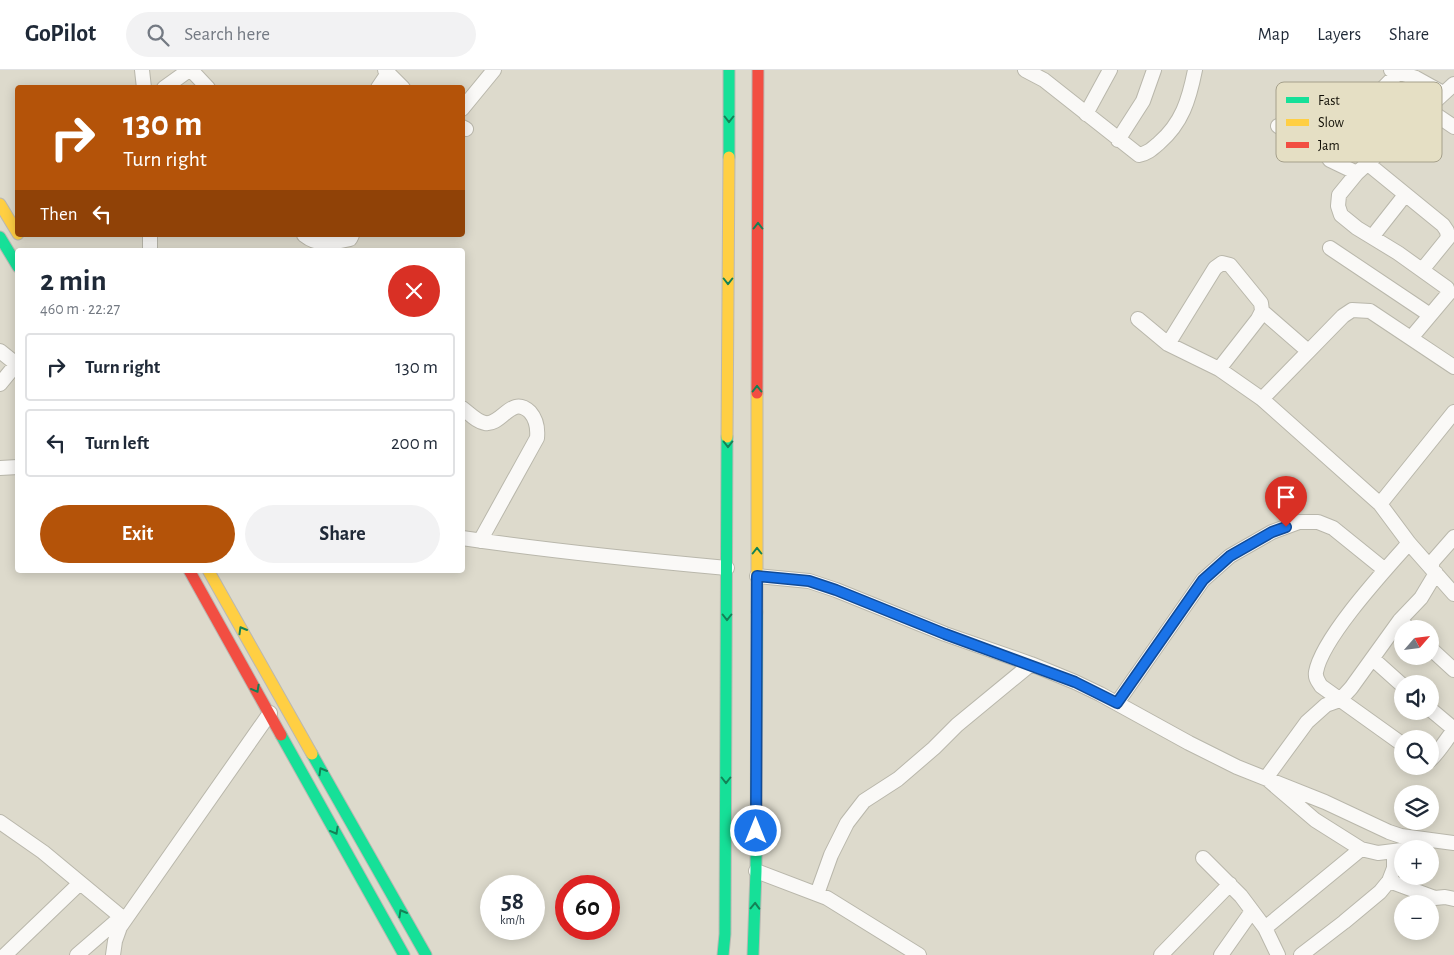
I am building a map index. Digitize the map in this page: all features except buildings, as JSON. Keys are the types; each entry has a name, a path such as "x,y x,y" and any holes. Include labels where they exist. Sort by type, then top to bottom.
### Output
{"main road":[{"path":"723,955 725,924 729,70"},
{"path":"753,955 756,871 758,70"},
{"path":"0,204 15,230"},
{"path":"0,237 15,262"},
{"path":"191,573 404,955"},
{"path":"210,573 426,955"}],"street":[{"path":"142,70 144,85"},
{"path":"168,85 190,70 205,85"},
{"path":"465,105 494,70"},
{"path":"1025,70 1044,80 1138,155 1148,153 1171,132 1180,118 1191,90 1195,70"},
{"path":"1086,114 1110,70"},
{"path":"1118,140 1143,101 1154,70"},
{"path":"1385,82 1395,71 1419,74 1429,82"},
{"path":"380,85 386,72 400,85"},
{"path":"1443,93 1454,84"},
{"path":"1442,118 1454,126"},
{"path":"1338,162 1362,168 1405,195 1443,225 1447,231 1448,238 1422,270"},
{"path":"1368,162 1339,195 1338,206 1341,215 1357,228 1450,290 1411,338"},
{"path":"1372,237 1405,195"},
{"path":"306,237 330,244 350,239 351,237"},
{"path":"1330,248 1430,316"},
{"path":"1168,344 1191,310 1215,268 1222,263 1230,265 1261,304 1262,311 1258,319 1219,368"},
{"path":"1262,399 1342,316 1352,310 1370,311 1411,338 1451,360"},
{"path":"1262,311 1308,351"},
{"path":"1138,319 1168,344 1219,368 1262,399 1380,504 1409,544 1454,594"},
{"path":"0,351 15,361"},
{"path":"0,384 15,363"},
{"path":"465,410 480,422 486,424 513,407 523,407 531,413 538,425 537,438 480,540"},
{"path":"1380,504 1454,412"},
{"path":"0,468 15,467"},
{"path":"1117,703 1203,580 1230,556 1272,532 1299,522 1318,522 1333,528 1385,570"},
{"path":"1436,574 1431,568 1433,561 1454,537"},
{"path":"465,538 620,558 727,568"},
{"path":"1394,738 1321,686 1316,679 1316,671 1325,650 1337,631 1385,570 1409,544"},
{"path":"1407,620 1436,574"},
{"path":"757,576 809,581 945,634 1031,664 1075,682 1189,743 1237,766 1325,802 1389,832 1401,836 1440,840 1454,844"},
{"path":"1266,778 1308,722 1326,705 1340,700 1394,636"},
{"path":"1439,656 1454,670"},
{"path":"1373,659 1394,678"},
{"path":"817,894 831,855 847,823 864,801 898,779 957,725 1031,664"},
{"path":"113,955 115,941 123,919 270,714"},
{"path":"1439,716 1454,730 1439,749"},
{"path":"1266,778 1315,820 1361,849 1378,853 1394,851"},
{"path":"0,822 43,852 123,919"},
{"path":"1265,928 1361,849"},
{"path":"1203,858 1230,884 1252,911 1265,928 1278,955"},
{"path":"1301,955 1380,892 1394,868"},
{"path":"756,871 827,898 919,955"},
{"path":"1388,881 1435,898 1445,897 1454,899"},
{"path":"5,955 80,883"},
{"path":"1161,955 1230,884"},
{"path":"1221,955 1252,911"},
{"path":"77,955 123,919"}],"traffic: fast":[{"path":"729,70 729,157"},
{"path":"0,237 15,262"},
{"path":"723,955 725,934 727,437"},
{"path":"753,955 756,871 757,612"},
{"path":"281,735 404,955"},
{"path":"312,754 426,955"}],"traffic: slow":[{"path":"727,437 729,157"},
{"path":"0,204 15,229"},
{"path":"757,393 757,612"},
{"path":"210,573 312,754"}],"traffic: jam":[{"path":"757,393 758,70"},
{"path":"191,573 281,735"}],"route":[{"path":"756,831 757,576 809,581 836,590 945,634 1031,664 1075,682 1117,703 1203,580 1230,556 1272,532 1286,527"}]}
